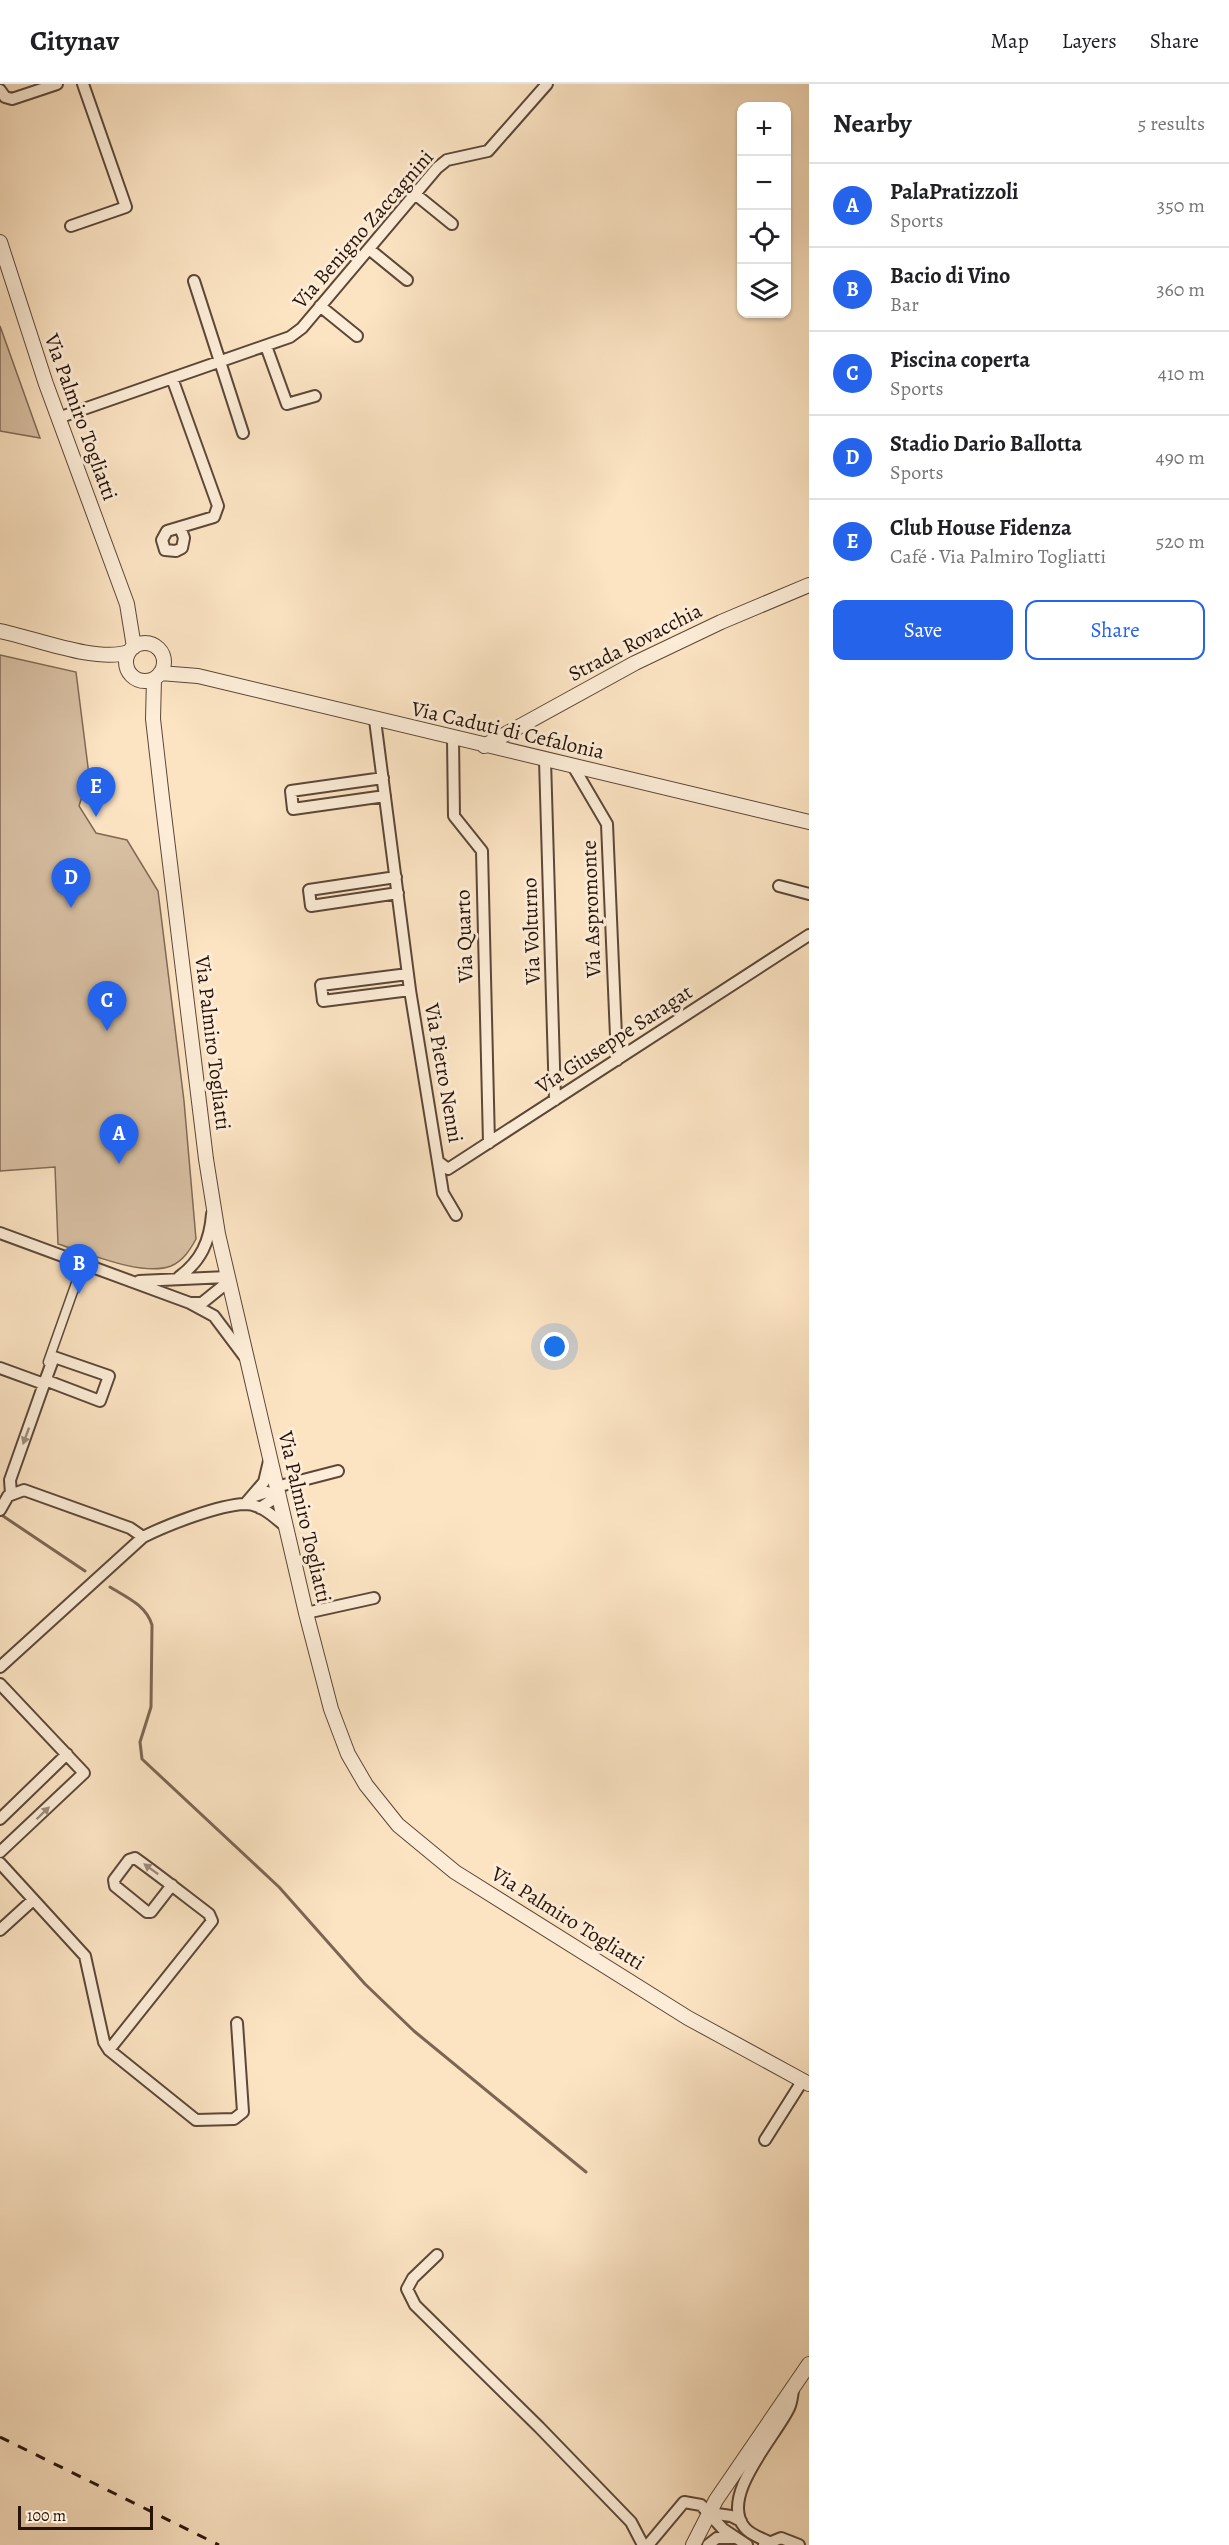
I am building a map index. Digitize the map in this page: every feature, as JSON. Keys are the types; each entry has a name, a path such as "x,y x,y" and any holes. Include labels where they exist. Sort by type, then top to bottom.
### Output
{"street":[{"path":"0,90 5,97 12,99 57,84"},
{"path":"71,226 126,207 83,84"},
{"name":"Via Benigno Zaccagnini","path":"58,418 290,337 302,328 415,194 447,160 482,154 493,147 547,84"},
{"path":"415,194 452,224"},
{"name":"Via Palmiro Togliatti","path":"0,242 58,418 127,604 160,653 153,719 213,1199 228,1279 285,1526 340,1736 366,1785 398,1825 455,1872 688,2018 806,2082"},
{"path":"369,249 407,280"},
{"path":"194,281 243,433"},
{"path":"320,306 357,336"},
{"path":"266,346 286,404 315,396"},
{"path":"172,378 218,506 214,517 180,527"},
{"name":"Strada Rovacchia","path":"484,746 635,663 721,622 809,585"},
{"name":"Via Palmiro Togliatti","path":"127,604 132,649 126,661 153,719"},
{"path":"0,631 96,654 118,656 145,644 160,653"},
{"name":"Via Caduti di Cefalonia","path":"160,653 198,676"},
{"path":"96,654 144,681 157,676"},
{"name":"Via Caduti di Cefalonia","path":"157,676 198,676 809,822"},
{"name":"Via Pietro Nenni","path":"375,720 410,990 440,1163 443,1193 456,1215"},
{"name":"Via Quarto","path":"453,738 454,816 482,851 489,1143"},
{"name":"Via Volturno","path":"545,760 555,1100"},
{"name":"Via Aspromonte","path":"573,766 607,824 617,1060"},
{"path":"383,778 291,791 293,809 385,796"},
{"path":"396,877 309,890 311,906 398,893"},
{"path":"779,886 809,894"},
{"name":"Via Giuseppe Saragat","path":"440,1163 448,1169 809,935"},
{"name":"Via Pietro Nenni","path":"408,974 321,985 322,995 323,1001 410,990"},
{"path":"175,1280 190,1269 208,1241 213,1199"},
{"path":"0,1233 190,1303 214,1316 236,1342 250,1367"},
{"path":"0,1509 10,1494 10,1480 81,1269"},
{"path":"124,1279 153,1282 207,1276 228,1279"},
{"path":"190,1303 202,1304 228,1279"},
{"path":"0,1368 100,1401 109,1376 54,1357 43,1382"},
{"path":"0,1667 143,1536 170,1524 245,1504 264,1482 270,1460"},
{"path":"254,1496 277,1492 338,1471"},
{"path":"10,1494 24,1490 130,1528 143,1536"},
{"path":"260,1508 277,1492"},
{"path":"245,1504 260,1508 285,1526"},
{"path":"306,1613 374,1598"},
{"path":"0,1684 84,1773 0,1851"},
{"path":"0,1819 66,1754"},
{"path":"109,2050 211,1924 209,1914 172,1885 135,1858 129,1860 114,1880 115,1886 147,1912 151,1912 172,1885"},
{"path":"0,1863 85,1956 104,2042 109,2050 196,2120 234,2119 240,2115 244,2106 237,2023"},
{"path":"0,1930 33,1900"},
{"path":"765,2140 806,2082"},
{"path":"437,2255 413,2278 407,2289 415,2305 632,2522 643,2545"},
{"path":"693,2545 710,2513 809,2364"},
{"path":"794,2389 791,2405 755,2461 740,2493 737,2509 745,2529 767,2543 787,2539 799,2545"},
{"path":"648,2545 684,2502 701,2505 723,2529 744,2542"},
{"path":"710,2513 731,2516 741,2521"},
{"path":"708,2545 717,2538 730,2536 744,2542"}],"shaded area":[{"path":"0,326 40,438 0,431"},
{"path":"0,655 76,672 89,775 79,806 96,833 127,840 158,891 184,1101 196,1239 183,1258 171,1266 159,1269 130,1266 58,1244 55,1167 0,1171"}],"waterway":[{"path":"0,1514 85,1571"},
{"path":"110,1587 140,1607 152,1625 151,1707 140,1742 142,1759 279,1887 365,1984 414,2031 586,2172"}],"railway":[{"path":"0,2437 219,2545"}],"place":[{"name":"Club House Fidenza","path":"96,817"},
{"name":"Stadio Dario Ballotta","path":"71,908"},
{"name":"Piscina coperta","path":"107,1031"},
{"name":"PalaPratizzoli","path":"119,1164"},
{"name":"Bacio di Vino","path":"79,1294"}]}
